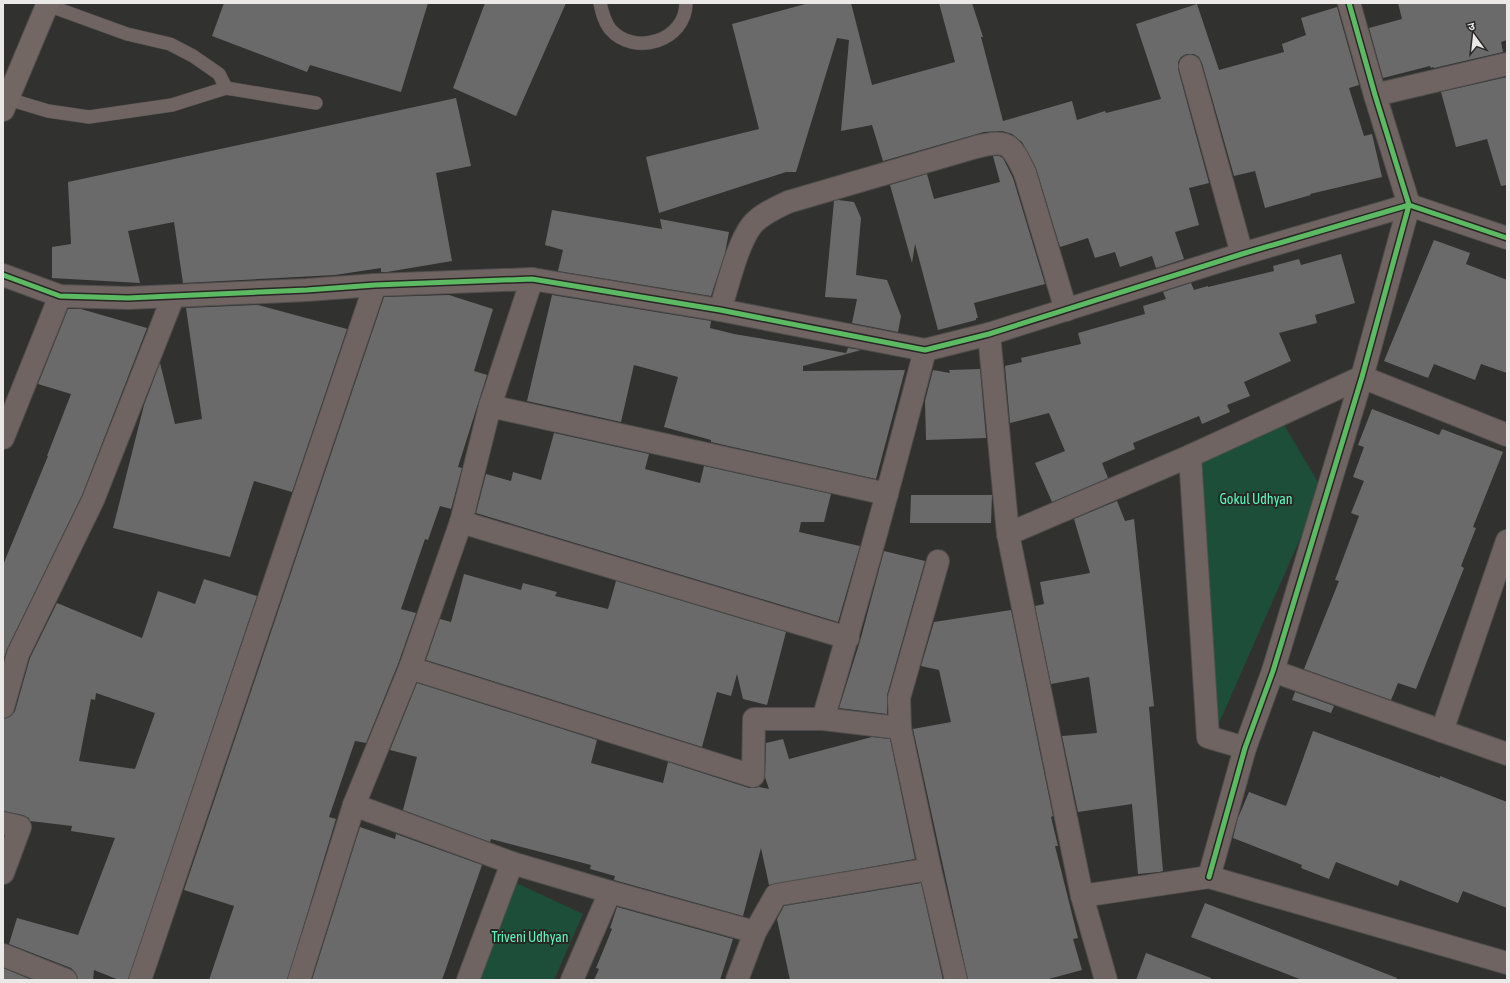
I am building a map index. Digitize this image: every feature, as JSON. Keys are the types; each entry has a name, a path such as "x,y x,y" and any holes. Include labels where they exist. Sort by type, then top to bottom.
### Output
{"main road":[{"path":"5,104 48,4"}],"street":[{"path":"1209,877 1245,748 1272,671 1362,377 1409,205 1375,95 1349,3"},
{"path":"1375,95 1507,64"},
{"path":"1190,66 1242,254"},
{"path":"720,310 743,239 753,223 770,211 788,202 976,147 991,143 1002,143 1009,146 1017,155 1024,172 1066,310"},
{"path":"3,276 60,296 128,298 307,290 375,285 532,279 720,310 925,350 989,334 1242,254 1409,205 1507,238"},
{"path":"299,980 354,805 410,668 462,522 490,406 532,279"},
{"path":"140,980 375,285"},
{"path":"3,438 60,296"},
{"path":"3,707 18,654 93,500 173,297"},
{"path":"989,334 1008,534 1082,896 1106,980"},
{"path":"823,718 848,638 888,494 925,350"},
{"path":"1008,534 1190,456 1362,377 1507,435"},
{"path":"490,406 888,494"},
{"path":"1190,456 1208,737 1245,748"},
{"path":"462,522 848,638"},
{"path":"1442,731 1507,542"},
{"path":"938,561 899,698 900,728 930,869 956,980"},
{"path":"410,668 752,776 754,718 823,718 900,728"},
{"path":"1272,671 1507,754"},
{"path":"354,805 512,863 755,932"},
{"path":"3,823 20,827 3,873"},
{"path":"468,980 512,863"},
{"path":"736,980 755,932 776,895 930,869"},
{"path":"1082,896 1209,877 1507,963"},
{"path":"572,980 610,892"},
{"path":"3,955 66,980"}],"lane":[{"path":"600,3 603,17 610,29 621,38 634,43 648,44 662,40 673,32 682,21 686,3"},
{"path":"48,4 128,34 170,44 193,56 219,74 226,88"},
{"path":"5,104 89,117 172,105 226,88 316,103"}],"green space":[{"name":"Gokul Udhyan","path":"1283,423 1322,489 1216,730 1197,465"},
{"name":"Triveni Udhyan","path":"510,880 583,914 554,980 471,980"}],"building":[{"path":"224,3 428,3 401,92 310,65 307,72 212,36"},
{"path":"485,3 566,3 516,116 453,88"},
{"path":"809,3 851,3 872,85 955,62 939,3 972,3 983,37 981,37 1003,121 1072,101 1077,120 1105,111 1106,113 1161,99 1136,24 1197,4 1219,70 1284,52 1282,44 1306,35 1301,18 1337,7 1359,85 1349,88 1364,136 1372,134 1382,177 1310,194 1311,195 1265,208 1255,171 1234,176 1202,63 1199,57 1194,54 1186,54 1181,57 1178,62 1178,69 1209,183 1189,188 1199,225 1175,232 1184,259 1156,268 1152,256 1120,267 1115,252 1095,258 1088,238 1060,247 1036,168 1022,142 1012,134 1002,131 984,132 883,161 872,125 841,131 849,40 837,38 796,172 786,172 659,213 646,157 759,129 732,24"},
{"path":"1398,3 1507,3 1507,40 1501,42 1503,52 1434,68 1431,68 1430,66 1383,78 1369,28 1402,19"},
{"path":"1507,77 1507,185 1501,186 1487,139 1456,147 1441,92"},
{"path":"456,98 471,166 436,173 452,261 387,272 381,272 381,268 335,275 183,283 174,222 128,231 140,283 52,278 52,247 71,244 68,182"},
{"path":"993,156 1003,158 1013,178 1045,284 974,303 978,318 976,318 976,320 938,330 915,244 912,263 890,185 927,174 934,199 1000,182"},
{"path":"834,201 854,202 861,218 856,275 887,280 901,316 898,332 852,323 857,299 825,297"},
{"path":"552,210 662,229 660,219 729,232 725,253 711,296 558,271 563,250 545,245"},
{"path":"1434,240 1470,253 1466,264 1507,280 1507,373 1481,364 1475,380 1434,364 1428,378 1384,361"},
{"path":"1341,254 1355,303 1315,315 1317,323 1279,333 1291,361 1244,382 1250,396 1227,405 1230,412 1202,424 1199,416 1133,443 1135,449 1102,463 1108,478 1052,502 1035,463 1065,451 1049,413 1010,423 1005,366 1022,362 1021,358 1081,344 1078,333 1145,314 1143,306 1166,299 1163,292 1191,283 1194,290 1274,271 1273,266 1299,259 1301,265"},
{"path":"449,295 493,309 474,371 487,375 458,467 462,468 451,509 440,506 428,540 425,539 401,609 416,613 398,664 366,743 355,741 329,817 336,819 287,980 209,980 234,906 184,890 384,297"},
{"path":"552,295 711,321 710,328 734,334 846,353 848,348 861,350 803,366 803,371 905,370 876,479 711,442 711,440 664,427 678,377 634,365 621,422 527,401"},
{"path":"258,305 347,329 292,492 254,481 230,557 113,528 144,405 160,363 175,424 202,419 186,308"},
{"path":"68,309 81,309 147,328 82,495 7,649 3,661 3,565 48,456 71,394 38,384"},
{"path":"980,369 986,438 926,440 925,401 933,370 950,373 949,370"},
{"path":"1372,409 1439,435 1442,429 1503,452 1473,527 1476,528 1461,566 1464,568 1416,689 1398,683 1391,700 1304,669 1339,581 1335,580 1359,516 1351,513 1364,481 1353,477 1364,447 1358,445"},
{"path":"554,433 649,454 645,469 700,483 704,466 831,494 824,522 801,522 799,532 860,546 838,622 476,513 486,474 511,481 513,472 541,480"},
{"path":"911,495 992,495 991,523 910,523"},
{"path":"1117,501 1125,521 1134,519 1154,706 1149,707 1163,871 1138,874 1132,804 1078,812 1062,736 1097,733 1089,677 1051,684 1035,606 1044,604 1040,582 1090,573 1074,519"},
{"path":"884,551 925,561 887,695 887,714 839,708 860,641"},
{"path":"464,574 521,590 523,583 557,592 555,596 608,609 616,581 786,632 767,705 743,699 737,674 731,696 717,692 702,747 426,660 440,619 451,622"},
{"path":"204,579 257,596 128,980 119,980 94,970 93,980 78,980 76,973 71,968 9,944 17,918 78,935 115,838 71,831 72,826 30,821 29,818 23,815 3,811 3,719 11,716 15,711 30,658 57,603 142,638 158,591 195,604","holes":["96,693 155,713 135,769 79,761 91,699 95,700"]},
{"path":"1011,610 1053,816 1051,817 1058,846 1055,846 1078,938 1073,939 1082,970 1045,980 968,980 913,729 951,722 939,670 921,666 934,622"},
{"path":"417,683 597,740 591,763 663,783 668,762 749,788 759,787 769,789 765,777 766,743 783,739 789,759 872,737 890,739 915,859 769,885 761,848 743,916 614,880 615,876 590,869 591,865 491,839 490,842 403,810 417,757 390,750"},
{"path":"1295,692 1334,706 1331,713 1292,700"},
{"path":"1313,731 1440,778 1440,776 1507,802 1507,908 1463,891 1458,903 1400,880 1398,886 1336,862 1329,879 1301,868 1302,865 1233,838 1238,818 1249,792 1286,806"},
{"path":"360,827 395,839 396,834 482,865 442,980 312,980"},
{"path":"921,883 943,980 790,980 777,919 784,906"},
{"path":"1205,903 1397,978 1396,980 1302,980 1191,937"},
{"path":"617,907 733,939 720,980 594,980 599,969 596,968 612,929 610,928"},
{"path":"1146,953 1211,978 1211,980 1136,980"},
{"path":"3,968 32,980 3,980"}],"cycle path":[{"path":"1209,877 1245,748 1273,671 1362,377 1409,205 1375,95 1349,3"},
{"path":"3,275 60,296 128,298 307,290 375,285 532,279 720,310 925,350 989,334 1242,254 1409,205 1507,238"}]}
